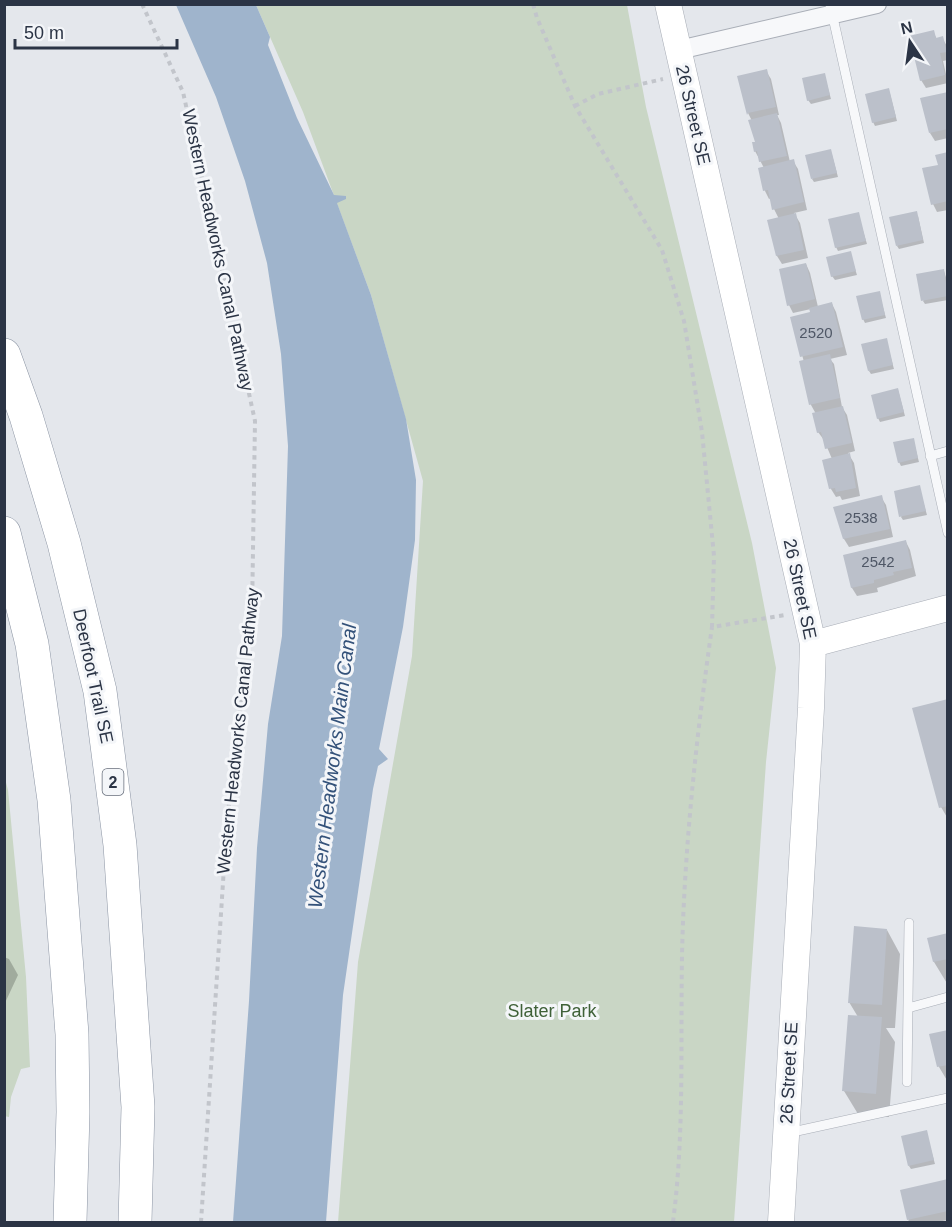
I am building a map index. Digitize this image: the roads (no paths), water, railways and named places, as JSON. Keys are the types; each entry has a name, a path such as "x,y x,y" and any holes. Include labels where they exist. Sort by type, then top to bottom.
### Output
{"highway":[{"name":"Deerfoot Trail SE","path":"4,355 26,416 64,543 104,713 120,845 138,1107 135,1222"},
{"path":"4,533 32,645 54,800 72,1034 73,1112 70,1222"},
{"path":"4,624 54,800"}],"street":[{"name":"26 Street SE","path":"668,4 813,644 781,1222"},
{"path":"679,50 831,10 877,4"},
{"path":"813,644 948,608"}],"lane":[{"path":"831,10 948,534"},
{"path":"930,456 948,451"},
{"path":"907,1082 909,923"},
{"path":"908,1008 948,997"},
{"path":"786,1133 948,1098"}],"water":[{"name":"Western Headworks Main Canal","path":"176,5 256,5 270,37 268,45 297,118 334,195 346,196 346,199 337,203 371,295 406,419 416,480 415,540 403,627 379,749 388,759 378,766 373,789 343,995 326,1222 233,1222 249,1001 257,848 268,724 282,636 288,446 281,354 267,263 245,181 216,97"}],"park label":[{"name":"Slater Park","path":"552,1011"}]}
